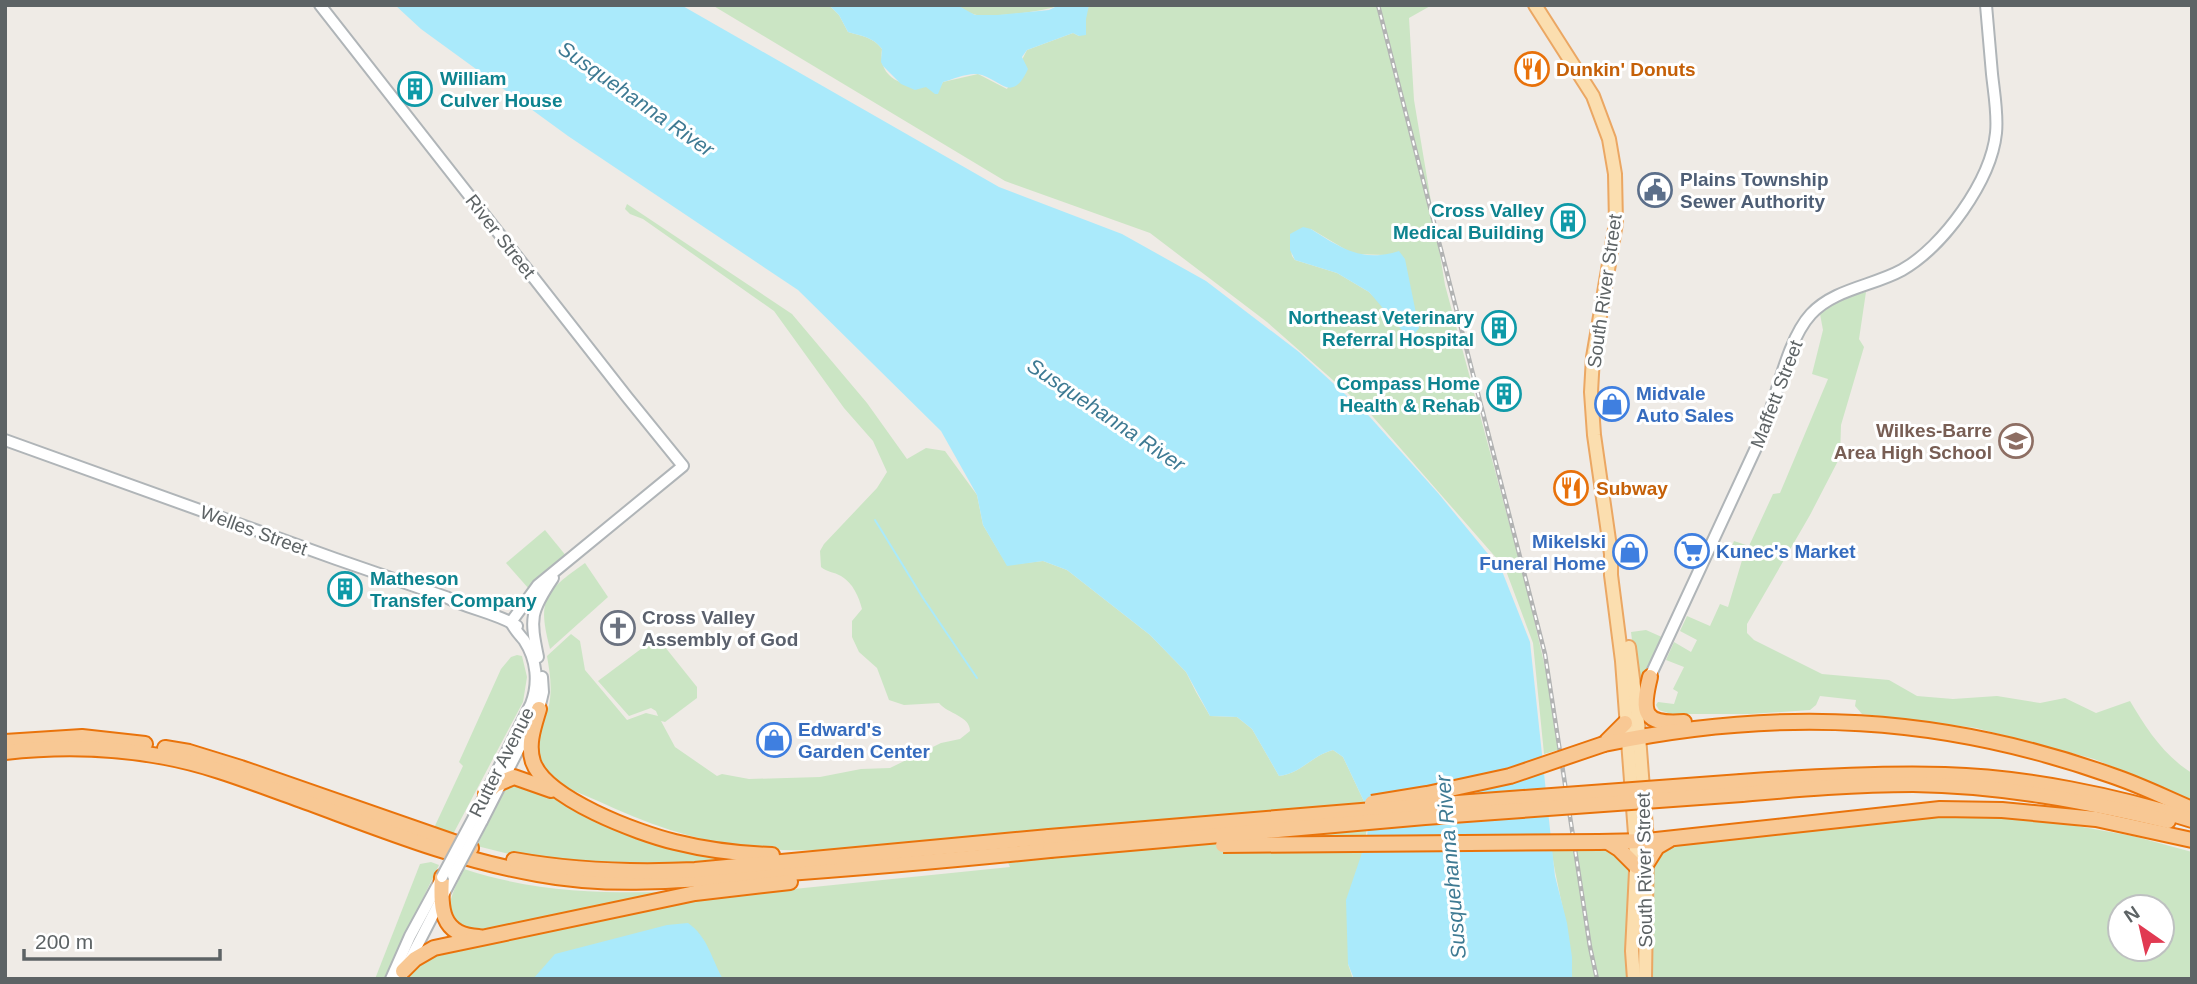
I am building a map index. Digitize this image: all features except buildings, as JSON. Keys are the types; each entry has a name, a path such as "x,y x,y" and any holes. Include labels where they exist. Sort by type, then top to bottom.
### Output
{"highway":[{"path":"1650,677 1645,706 1648,715 1656,721 1745,724"},
{"path":"540,709 531,741 532,757 541,776 562,795"},
{"path":"1604,744 1633,715 1650,727 1700,729"},
{"path":"398,976 415,959 434,948 695,893 880,871 1050,844 1274,818 1427,794 1510,776 1604,744 1745,724 1799,720 1856,721 1959,734 2039,753 2115,776 2192,809"},
{"path":"5,742 82,737 189,752 498,857 605,872 695,870 1425,817 1742,788 1849,775 1948,775 2034,784 2141,803 2192,820"},
{"path":"5,752 78,748 167,757 254,783 489,864 577,880 632,883 681,881 917,864"},
{"path":"486,794 502,781 513,777 526,779 605,816 661,838 751,855 1050,844 1641,841 1940,809 2002,810 2096,819 2192,840"},
{"path":"1274,818 1742,788 1914,784 1985,788 2074,800 2167,821 2192,830"},
{"path":"1603,842 1619,849 1641,865 1657,847 1673,838"},
{"path":"448,877 440,901 445,918 459,932 472,937 492,937"}],"main road":[{"name":"River Street","path":"320,5 683,466 571,559"},
{"name":"South River Street","path":"1535,5 1593,96 1604,121 1614,162 1616,223 1592,357 1591,385 1594,435 1611,554 1611,575 1622,661 1633,715"},
{"name":"Maffett Street","path":"1633,715 1772,412 1797,335 1806,321 1828,300 1902,270 1928,252 1952,226 1981,177 1992,151 1997,125 1986,5"},
{"name":"Welles Street","path":"5,440 446,597 511,624"},
{"name":"South River Street","path":"1611,554 1619,574 1633,715 1641,841 1645,979"},
{"path":"511,624 538,584 571,559"},
{"path":"511,624 571,559"},
{"path":"539,664 532,636 533,618 540,598 553,578"},
{"name":"Rutter Avenue","path":"398,976 410,936 448,877 540,709 543,692 539,664 529,639 511,624"},
{"name":"Rutter Avenue","path":"478,819 486,794 531,705 536,689 532,657 525,642 511,624"},
{"name":"South River Street","path":"1634,979 1632,951 1641,865"},
{"path":"398,976 440,901"}],"green space":[{"path":"712,5 829,5 839,15 848,32 879,45 885,70 899,82 919,87 940,87 943,82 978,74 1007,89 1027,50 1073,33 1079,36 1089,5 1432,5 1409,18 1414,100 1445,285 1528,593 1547,676 1558,750 1544,754 1533,643 1505,568 1367,410 1267,322 1150,233 1005,181","holes":["1311,229 1353,254 1386,255 1384,307 1369,292 1337,273 1295,260 1290,244"]},
{"path":"957,5 1059,5 1031,12 977,15"},
{"path":"627,204 792,314 867,403 907,459 926,448 945,451 977,495 983,525 1007,565 1043,561 1067,570 1150,635 1186,672 1210,716 1237,717 1252,729 1279,776 1294,772 1333,750 1343,757 1369,812 1348,964 1353,979 407,979 419,964 431,956 642,910 715,897 1010,867 995,834 870,847 807,850 745,847 707,840 651,823 581,794 556,781 544,768 536,746 550,696 547,656 571,634 580,641 585,670 627,720 646,713 658,716 651,708 629,716 598,681 657,637 697,687 697,698 665,722 661,721 675,747 717,776 722,774 749,779 820,777 861,769 890,768 941,743 960,739 970,731 963,718 939,703 904,705 889,700 877,668 859,652 852,637 852,621 862,609 857,595 845,579 821,567 820,551 824,544 877,488 887,472 873,441 844,408 774,311 643,219 630,214 625,209"},
{"path":"1866,292 1859,339 1864,347 1841,425 1840,457 1747,624 1747,633 1754,640 1822,674 1889,680 1917,696 1953,699 1997,696 2040,703 2065,698 2096,713 2130,701 2164,750 2192,773 2192,800 2094,759 1976,728 1862,714 1855,706 1856,700 1820,696 1810,710 1750,714 1671,714 1659,710 1656,705 1658,702 1674,704 1678,692 1673,689 1684,667 1666,660 1674,642 1691,652 1697,640 1680,631 1687,616 1710,626 1720,604 1728,607 1743,557 1730,551 1734,541 1749,546 1773,494 1780,493 1828,379 1812,374 1823,330 1820,314 1836,302"},
{"path":"545,530 567,557 529,589 506,563"},
{"path":"585,563 608,597 550,649 544,619 547,598 560,582"},
{"path":"1646,630 1664,638 1641,681 1637,679 1631,632"},
{"path":"522,656 527,677 523,702 451,838 433,830 463,766 459,762 501,669 511,657"},
{"path":"515,783 552,794 571,806 752,858 709,865 545,863 477,846 496,802"},
{"path":"1945,814 2043,820 2133,836 2192,852 2192,979 1572,979 1567,929 1551,847 1686,843"},
{"path":"431,862 439,865 384,979 375,979 420,864"},
{"path":"464,869 517,883 568,890 675,892 493,930 475,930 462,928 450,915 452,895"}],"water":[{"name":"Susquehanna River","path":"395,5 681,5 999,187 1122,234 1206,281 1299,352 1369,416 1438,493 1502,571 1530,642 1555,876 1567,923 1572,979 1354,979 1348,964 1346,900 1367,838 1369,812 1343,757 1333,750 1294,772 1279,776 1252,729 1237,717 1210,716 1186,672 1150,635 1067,570 1043,561 1007,566 983,525 977,495 941,431 798,290 568,136 421,29"},
{"path":"829,5 957,5 975,15 997,15 1049,10 1059,5 1089,5 1086,35 1073,33 1027,50 1022,57 1028,69 1016,86 1010,88 985,76 973,74 943,82 938,94 935,94 926,87 915,90 901,84 883,66 882,49 879,45 848,32 839,15"},
{"path":"1303,227 1352,252 1374,255 1399,251 1405,259 1419,328 1414,335 1406,335 1369,292 1337,273 1295,260 1290,250 1290,234"},
{"path":"688,923 705,941 723,979 533,979 555,954 667,925"}],"waterway":[{"path":"875,520 977,678"}],"railway":[{"path":"1378,5 1545,654 1597,979"}],"place":[{"name":"Dunkin' Donuts","path":"1532,69"},
{"name":"William Culver House","path":"415,89"},
{"name":"Plains Township Sewer Authority","path":"1655,190"},
{"name":"Cross Valley Medical Building","path":"1568,221"},
{"name":"Northeast Veterinary Referral Hospital","path":"1499,328"},
{"name":"Compass Home Health & Rehab","path":"1504,394"},
{"name":"Midvale Auto Sales","path":"1612,404"},
{"name":"Wilkes-Barre Area High School","path":"2016,441"},
{"name":"Subway","path":"1571,488"},
{"name":"Kunec's Market","path":"1692,551"},
{"name":"Mikelski Funeral Home","path":"1630,552"},
{"name":"Matheson Transfer Company","path":"345,589"},
{"name":"Cross Valley Assembly of God","path":"618,628"},
{"name":"Edward's Garden Center","path":"774,740"}]}
